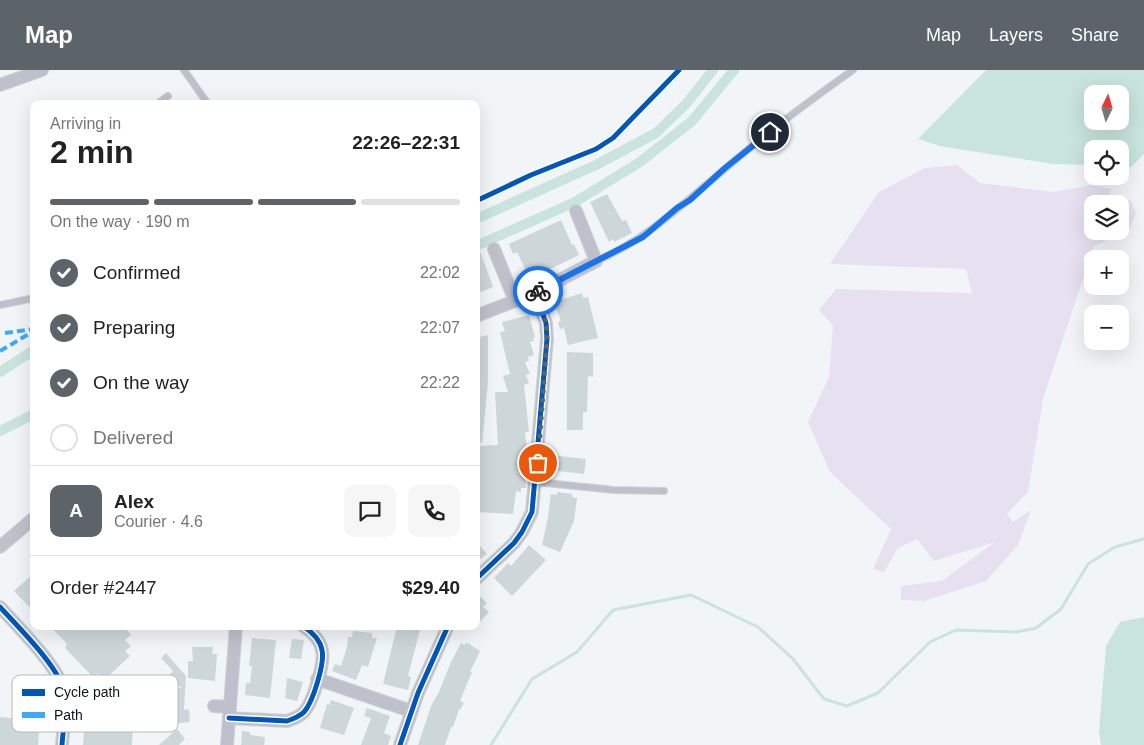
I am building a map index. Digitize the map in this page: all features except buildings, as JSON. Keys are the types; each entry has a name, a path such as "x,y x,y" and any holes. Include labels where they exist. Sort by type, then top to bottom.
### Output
{"street":[{"path":"0,85 42,70"},
{"path":"480,314 535,292 596,261 576,210"},
{"path":"494,249 515,301"},
{"path":"480,575 514,543 532,512 547,339 546,323 535,292"},
{"path":"0,548 30,522"},
{"path":"0,608 57,675"},
{"path":"227,745 236,630"},
{"path":"214,706 229,712 287,721 300,720 308,706 323,661 320,635 311,630"},
{"path":"400,745 411,712 446,630"},
{"path":"317,679 411,712"},
{"path":"62,745 63,732"}],"lane":[{"path":"184,70 205,100"},
{"path":"596,261 643,237 801,107 853,70"},
{"path":"162,100 168,96"},
{"path":"0,305 30,299"},
{"path":"536,482 614,490 664,490"}],"shaded area":[{"path":"986,70 1144,70 1144,154 1131,167 1129,167 1129,140 1084,140 1084,165 1053,164 940,146 918,139"},
{"path":"957,165 980,183 1054,192 1092,185 1111,189 1110,195 1084,195 1084,240 1107,240 1094,246 1093,250 1084,250 1084,276 1043,399 1028,492 1007,514 1013,522 1031,510 1018,545 986,581 924,601 901,600 901,586 942,581 995,542 934,561 917,539 898,548 884,572 873,569 891,529 830,472 808,422 829,377 833,326 819,310 836,289 972,293 966,269 830,264 879,192 925,168"},
{"path":"1129,200 1136,213 1129,230"},
{"path":"1144,617 1144,745 1101,745 1099,732 1106,646 1120,622"}],"waterway":[{"path":"480,217 596,165 656,133 686,104 713,70"},
{"path":"480,244 575,202 640,162 692,121 734,70"},
{"path":"0,372 30,353"},
{"path":"0,431 30,416"},
{"path":"491,745 532,679 577,652 613,610 691,595 758,627 793,659 824,699 847,706 878,693 930,642 956,630 1016,632 1036,628 1061,609 1088,564 1115,547 1144,539"}],"marked path":[{"path":"5,333 30,330"},
{"path":"0,351 30,333"}],"cycle path":[{"path":"480,199 531,175 596,149 613,138 679,70"},
{"path":"480,575 514,543 532,512 547,339 546,323 535,293"},
{"path":"0,607 36,647 57,675"},
{"path":"229,718 287,721 298,717 304,712 314,691 322,664 321,646 308,630"},
{"path":"400,745 418,693 446,630"},
{"path":"62,745 63,732"}],"way so far":[{"path":"538,291 535,292 546,323 547,339 538,463"}],"route":[{"path":"538,291 643,237 770,132"}]}
